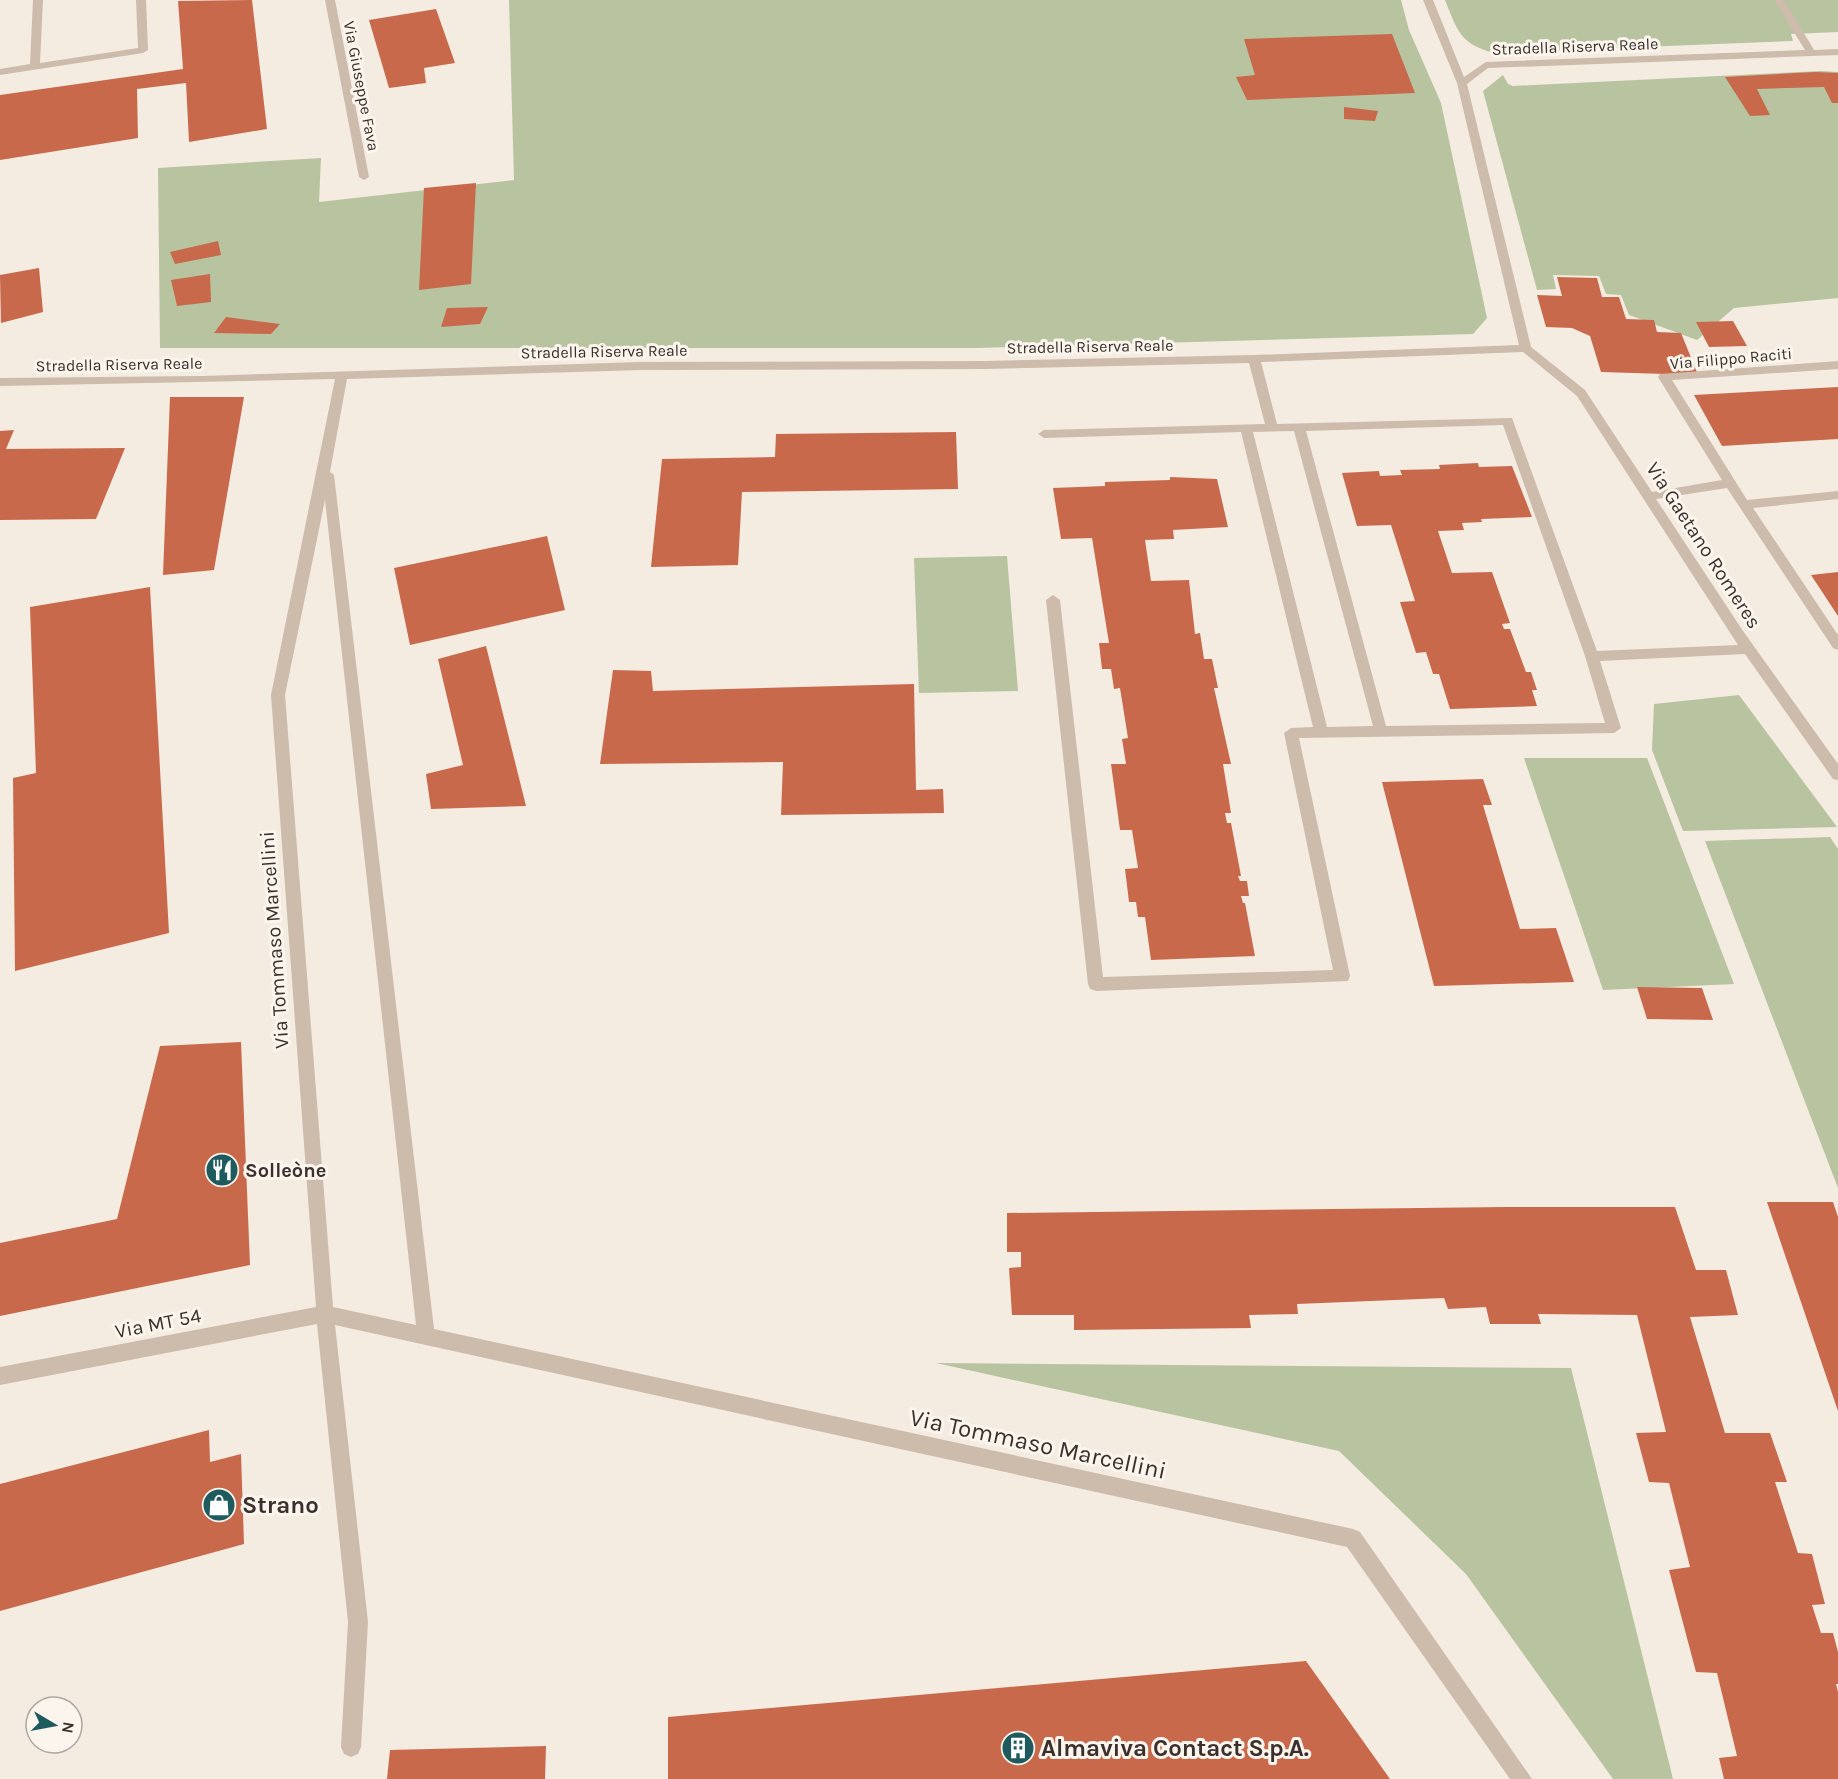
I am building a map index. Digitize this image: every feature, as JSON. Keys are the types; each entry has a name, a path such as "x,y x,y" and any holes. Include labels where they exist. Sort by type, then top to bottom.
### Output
{"street":[{"path":"35,65 38,0"},
{"path":"0,72 142,50 141,0"},
{"name":"Via Giuseppe Fava","path":"330,0 364,177"},
{"path":"1428,0 1462,83 1526,348"},
{"path":"1779,0 1811,53"},
{"name":"Stradella Riserva Reale","path":"1462,83 1486,65 1838,52"},
{"name":"Stradella Riserva Reale","path":"0,382 203,380 641,366 973,365 1254,359 1526,348"},
{"name":"Via Gaetano Romeres","path":"1526,348 1581,393 1748,649 1838,775"},
{"path":"1254,359 1272,427"},
{"name":"Via Filippo Raciti","path":"1838,365 1664,377 1744,505 1838,645"},
{"name":"Via Tommaso Marcellini","path":"342,374 278,694 325,1314 1353,1539 1522,1779"},
{"path":"1044,434 1508,421 1592,656 1614,728 1292,734 1341,976 1096,984 1053,600"},
{"path":"1246,427 1322,733"},
{"path":"1299,427 1381,732"},
{"name":"Via Tommaso Marcellini","path":"326,463 426,1336"},
{"path":"1650,496 1731,483"},
{"path":"1744,505 1838,495"},
{"path":"1592,656 1748,649"},
{"path":"325,1314 358,1622 351,1747"},
{"name":"Via MT 54","path":"0,1376 325,1314"}],"green space":[{"path":"509,0 1401,0 1409,30 1441,103 1487,318 1473,334 977,348 160,348 158,168 321,158 319,202 514,180"},
{"path":"1445,0 1838,0 1838,32 1791,34 1793,41 1494,53 1474,45 1461,34"},
{"path":"1838,72 1838,298 1734,308 1697,340 1629,315 1621,295 1606,294 1599,276 1553,275 1556,289 1537,290 1483,91 1503,75 1508,84 1513,86"},
{"path":"1007,556 1018,691 919,693 914,558"},
{"path":"1739,695 1837,827 1683,831 1652,750 1654,704"},
{"path":"1524,758 1647,758 1734,984 1603,990"},
{"path":"1830,837 1838,849 1838,1188 1705,841"},
{"path":"936,1363 1571,1368 1673,1779 1613,1779 1466,1574 1339,1451"}],"building":[{"path":"252,0 267,129 189,142 186,83 137,89 138,138 0,160 0,95 183,69 178,1"},
{"path":"436,9 455,63 424,68 426,83 389,88 369,20"},
{"path":"1392,34 1415,93 1247,100 1236,77 1255,75 1244,39"},
{"path":"1815,72 1838,73 1838,103 1832,103 1824,87 1757,89 1770,115 1750,116 1725,77"},
{"path":"1344,107 1378,111 1375,121 1344,119"},
{"path":"476,183 471,284 419,290 424,188"},
{"path":"218,241 221,255 175,264 170,252"},
{"path":"39,268 43,312 1,323 0,275"},
{"path":"210,274 211,302 177,306 171,280"},
{"path":"1557,277 1597,278 1602,297 1619,297 1626,319 1654,320 1657,332 1681,333 1698,375 1601,372 1590,336 1572,328 1546,327 1537,295 1562,296"},
{"path":"488,307 480,324 441,327 447,308"},
{"path":"226,317 280,324 271,334 214,333"},
{"path":"1733,321 1747,346 1709,347 1696,322"},
{"path":"1838,387 1838,439 1722,446 1694,395"},
{"path":"170,397 244,397 214,570 163,575"},
{"path":"14,430 6,449 125,448 96,519 0,520 0,431"},
{"path":"956,432 958,489 742,492 738,565 651,567 662,459 775,457 776,434"},
{"path":"1478,463 1479,467 1512,466 1532,517 1481,519 1482,522 1462,523 1464,530 1438,531 1452,573 1492,572 1510,623 1502,624 1504,629 1510,629 1526,672 1531,672 1537,690 1532,690 1537,706 1450,709 1439,674 1433,674 1426,652 1416,653 1400,602 1415,601 1391,525 1357,526 1342,473 1379,471 1380,476 1402,475 1400,470 1440,469 1439,465"},
{"path":"1170,477 1217,479 1228,527 1173,530 1174,539 1145,540 1151,581 1189,580 1195,634 1200,633 1204,659 1212,659 1218,688 1214,688 1231,764 1223,764 1231,813 1225,813 1227,823 1231,823 1241,876 1238,876 1240,881 1247,881 1249,896 1241,896 1245,903 1255,956 1151,960 1145,917 1138,917 1136,902 1129,902 1125,869 1138,868 1132,830 1120,830 1111,764 1126,764 1122,739 1128,738 1120,688 1114,689 1111,669 1102,669 1099,643 1109,643 1092,538 1061,539 1053,488 1105,486 1105,482 1170,480"},
{"path":"547,536 565,610 410,645 394,568"},
{"path":"1838,572 1838,616 1811,575"},
{"path":"150,587 169,933 15,971 13,778 36,773 30,607"},
{"path":"486,646 526,806 431,809 426,774 463,765 438,659"},
{"path":"613,670 651,671 653,691 914,684 916,790 943,789 944,813 781,815 783,762 600,764"},
{"path":"1483,779 1492,805 1483,805 1520,929 1556,928 1574,982 1434,986 1382,782"},
{"path":"1637,987 1702,988 1713,1020 1647,1019"},
{"path":"241,1042 250,1265 0,1316 0,1243 117,1219 160,1046"},
{"path":"1767,1202 1833,1202 1838,1217 1838,1411"},
{"path":"1675,1207 1696,1270 1726,1270 1738,1315 1690,1317 1725,1433 1770,1433 1787,1482 1775,1482 1798,1553 1812,1554 1825,1604 1812,1605 1821,1633 1833,1633 1838,1652 1838,1684 1836,1684 1838,1692 1838,1779 1724,1779 1719,1758 1737,1756 1717,1673 1696,1672 1669,1570 1690,1567 1669,1483 1649,1482 1636,1433 1666,1432 1637,1315 1538,1314 1541,1324 1490,1324 1486,1307 1448,1309 1444,1298 1297,1304 1298,1314 1249,1315 1251,1328 1074,1330 1074,1315 1012,1315 1009,1268 1021,1267 1021,1252 1007,1252 1007,1213"},
{"path":"209,1430 210,1462 241,1454 244,1544 0,1611 0,1484"},
{"name":"Almaviva Contact S.p.A.","path":"1306,1661 1390,1779 668,1779 668,1717"},
{"path":"546,1746 545,1779 387,1779 390,1750"}],"place":[{"name":"Solleòne","path":"222,1170"},
{"name":"Strano","path":"219,1505"},
{"name":"Almaviva Contact S.p.A.","path":"1018,1748"}]}
